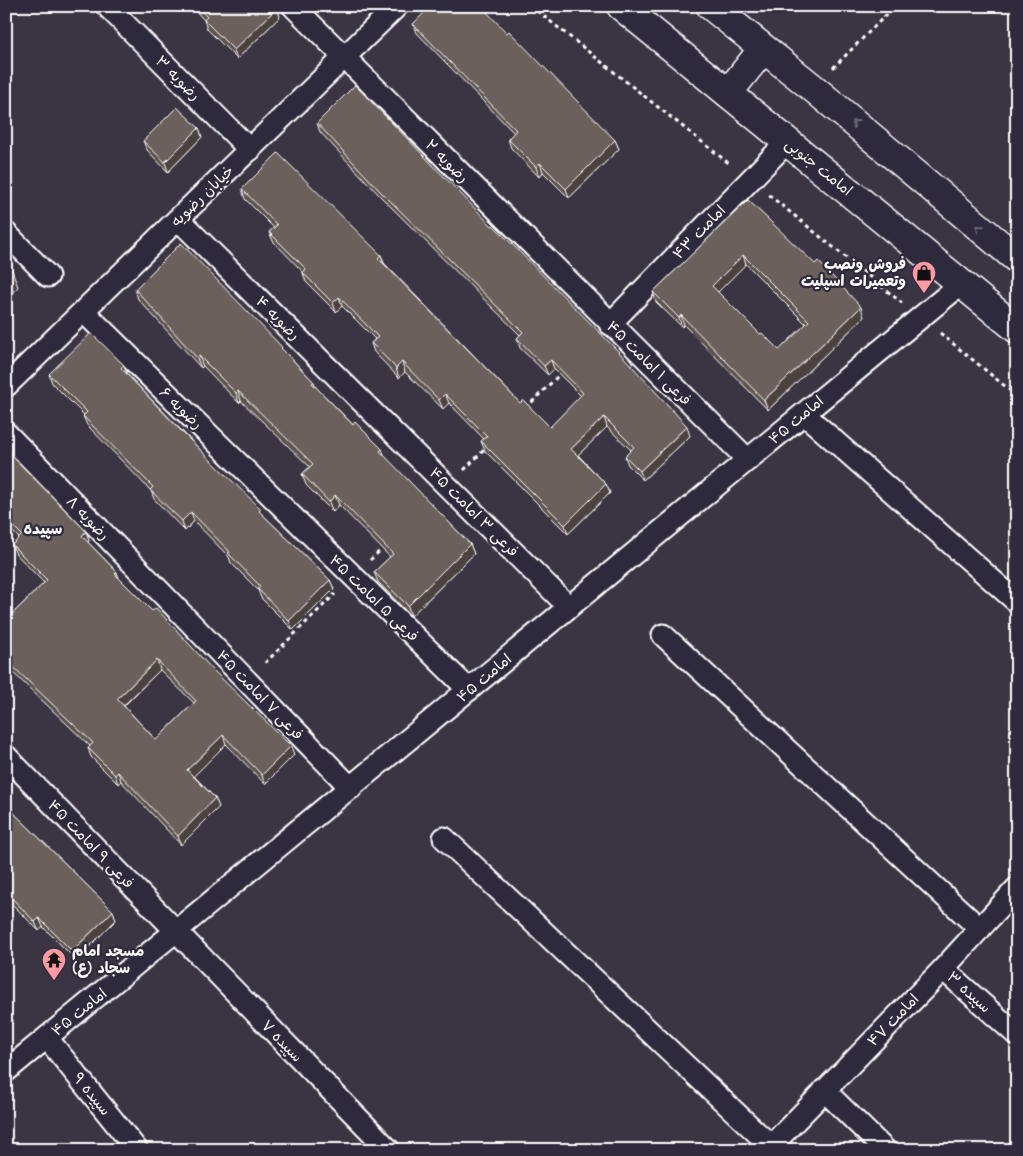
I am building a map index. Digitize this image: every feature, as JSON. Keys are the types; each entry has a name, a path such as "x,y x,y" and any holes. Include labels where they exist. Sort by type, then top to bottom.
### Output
{"main road":[{"name":"امامت جنوبی","path":"621,6 1017,329"},
{"path":"712,6 1017,259"},
{"path":"728,93 764,49"}],"street":[{"name":"رضویه ۳","path":"107,6 250,150"},
{"name":"رضویه ۲","path":"293,6 551,264"},
{"name":"خیابان رضویه","path":"6,386 397,6"},
{"name":"امامت ۴۳","path":"610,324 788,141"},
{"name":"رضویه ۴","path":"178,219 378,417"},
{"path":"6,233 48,276"},
{"name":"فرعی ۱ امامت ۴۵","path":"551,264 748,460"},
{"name":"امامت ۴۵","path":"6,1072 962,284"},
{"name":"رضویه ۶","path":"83,311 280,505"},
{"path":"804,414 1017,602"},
{"name":"فرعی ۳ امامت ۴۵","path":"378,417 569,607"},
{"name":"رضویه ۸","path":"6,433 170,602"},
{"name":"فرعی ۵ امامت ۴۵","path":"280,505 469,690"},
{"name":"فرعی ۷ امامت ۴۵","path":"170,602 350,788"},
{"path":"664,635 980,929"},
{"name":"فرعی ۹ امامت ۴۵","path":"6,756 176,932"},
{"path":"444,838 769,1148"},
{"name":"امامت ۴۷","path":"769,1148 943,969 1017,888"},
{"name":"سپیده ۷","path":"176,932 389,1150"},
{"name":"سپیده ۳","path":"943,969 1017,1036"},
{"name":"سپیده ۹","path":"47,1038 136,1150"},
{"path":"824,1090 885,1150"}],"path":[{"path":"531,6 1017,396"},
{"path":"813,88 894,6"}],"building":[{"path":"197,6 275,6 277,8 234,50 204,20 207,17"},
{"path":"431,6 481,6 507,33 509,31 615,140 566,189 540,163 536,167 508,139 516,130 413,24"},
{"path":"355,85 492,226 619,352 687,426 640,471 625,456 634,447 604,417 571,449 606,484 565,525 481,441 487,436 445,394 439,400 402,362 396,368 371,343 378,337 339,297 333,303 303,273 306,269 269,232 277,225 242,189 278,153 381,255 378,258 520,403 523,400 550,427 583,393 551,360 544,366 517,338 523,332 377,188 317,123"},
{"path":"177,107 199,128 165,162 143,141"},
{"path":"748,200 815,264 818,261 861,307 764,400 681,315 679,318 653,292","holes":["743,255 809,321 779,350 762,333 760,334 712,286"]},
{"path":"181,243 282,347 314,382 312,383 353,425 355,422 382,449 380,451 470,544 408,606 374,572 393,554 335,495 329,502 302,474 313,464 238,391 236,393 199,356 197,358 135,289"},
{"path":"6,264 12,270 6,275"},
{"path":"91,333 124,365 121,368 184,434 330,580 289,621 258,589 260,586 228,553 230,552 191,512 182,521 150,490 153,487 83,416 87,412 49,374"},
{"path":"6,450 86,531 82,536 117,572 115,574 152,611 156,608 213,670 291,746 262,775 223,735 187,770 215,798 178,836 118,772 115,775 88,748 93,743 6,660 6,620 47,580 12,545 22,535 6,519","holes":["157,660 196,701 156,740 117,699"]},
{"path":"6,801 13,808 11,810 113,911 72,951 39,918 35,922 6,892"}],"place":[{"name":"فروش ونصب وتعمیرات اسپلیت","path":"924,294"},
{"name":"مسجد امام سجاد (ع)","path":"54,981"}],"district":[{"name":"سپیده","path":"43,528"}]}
